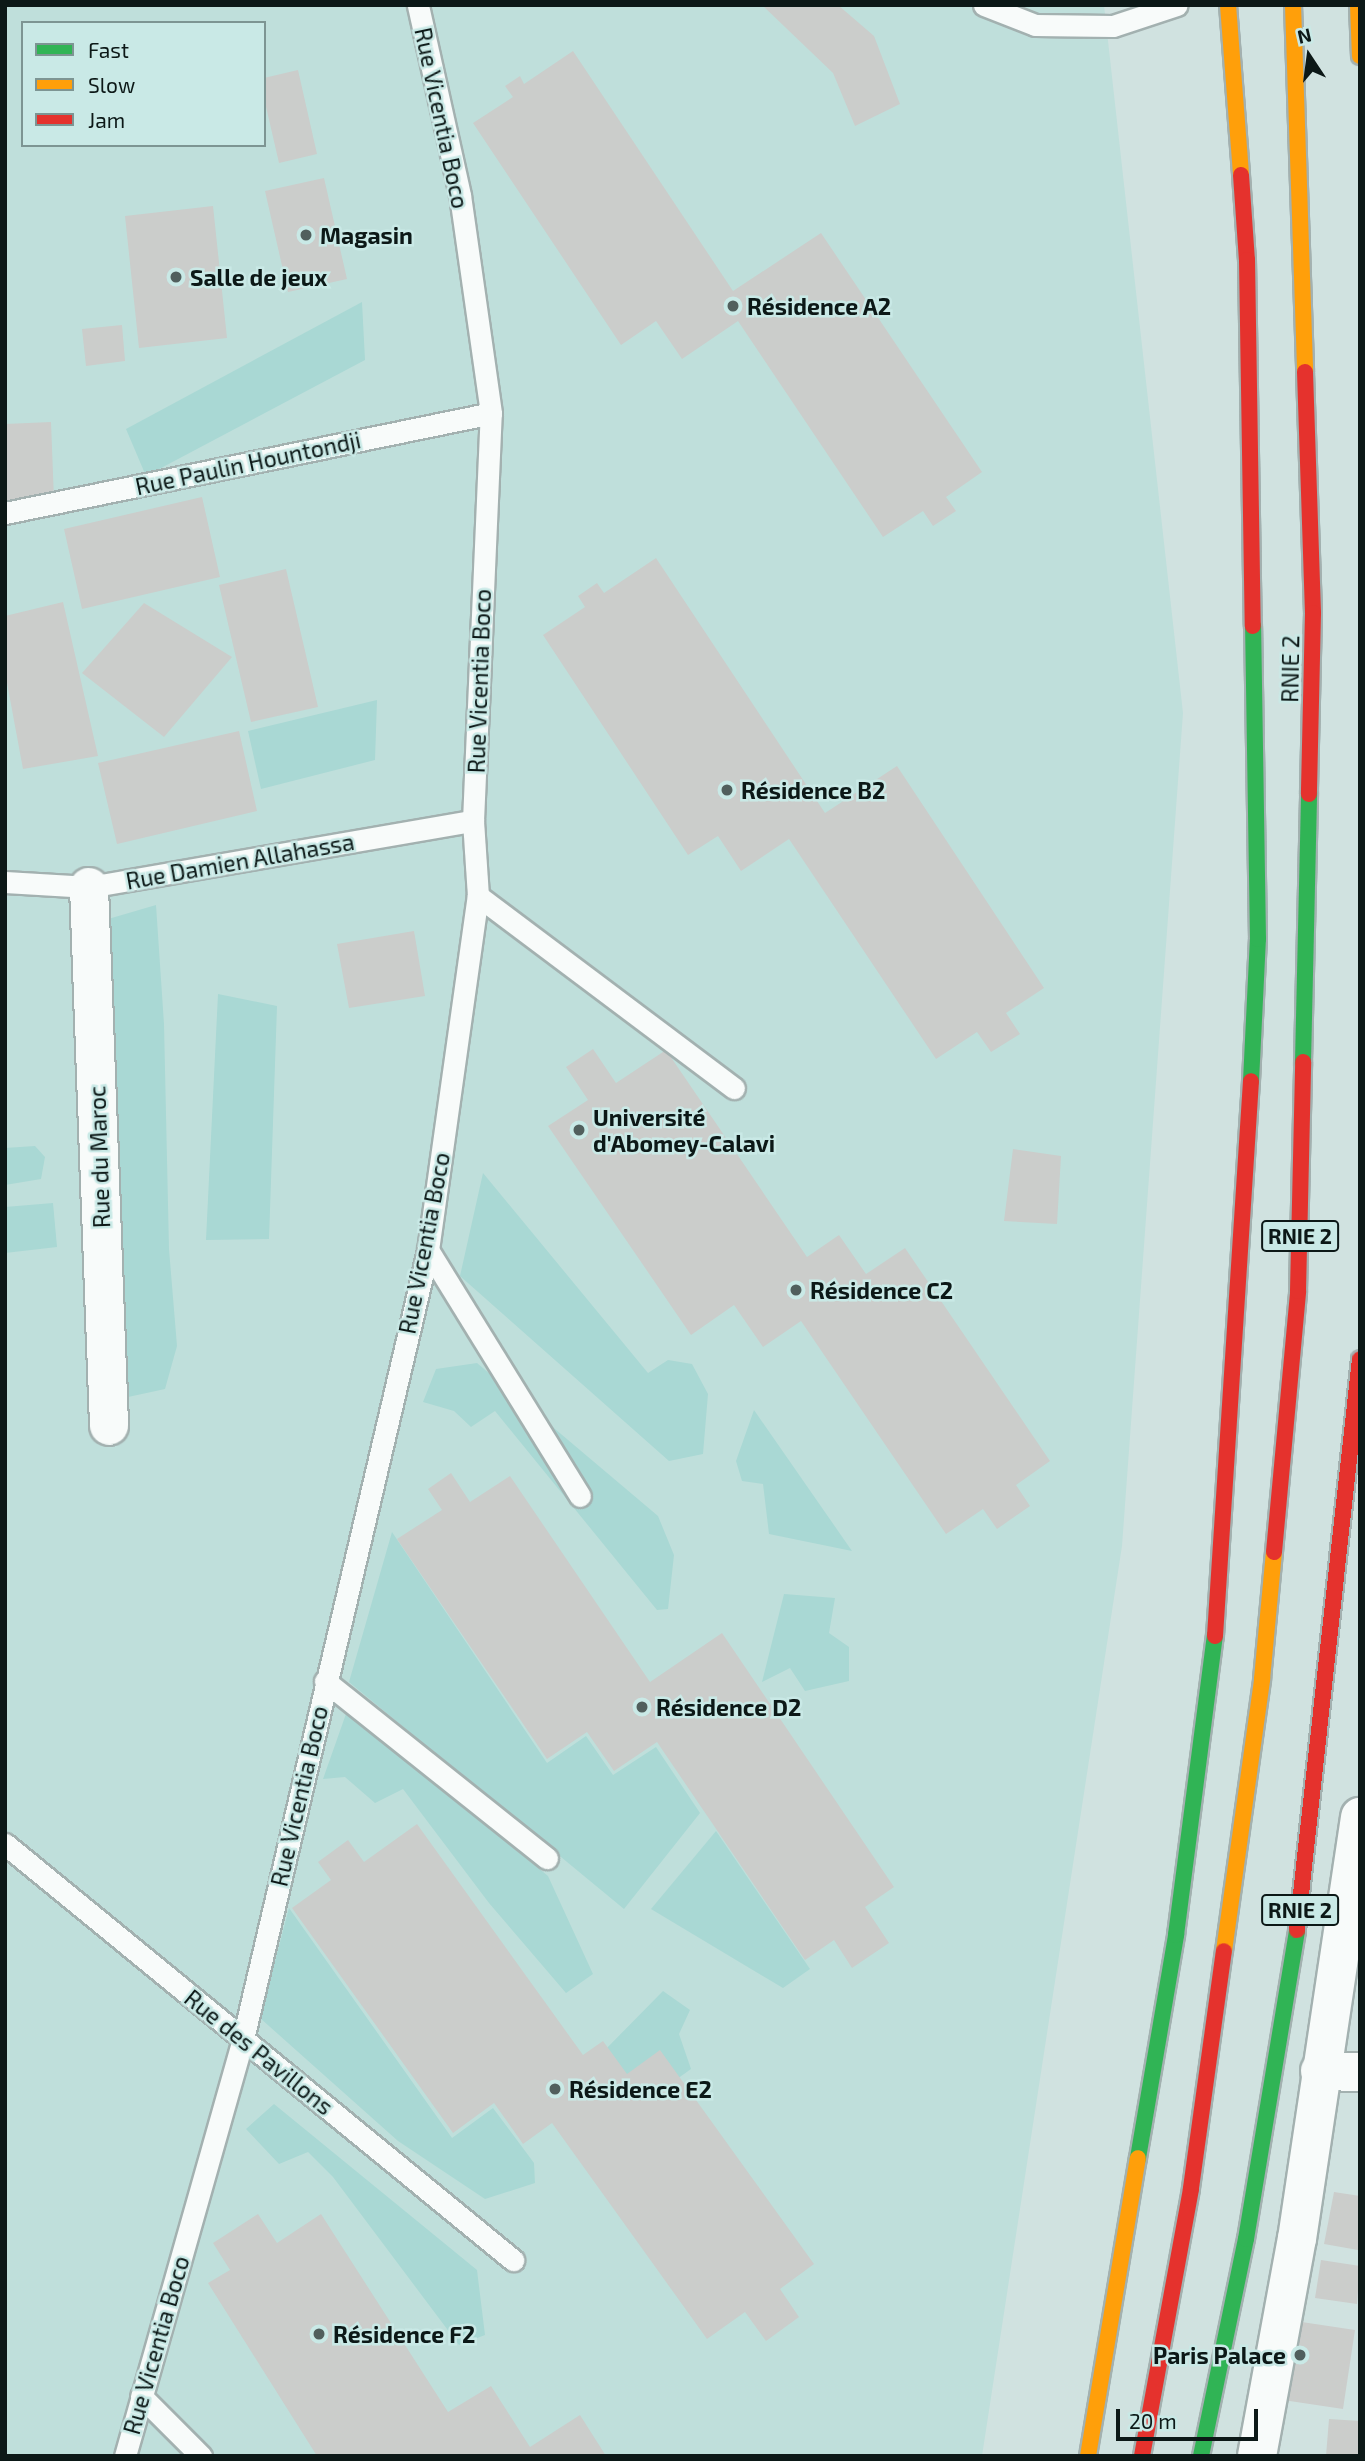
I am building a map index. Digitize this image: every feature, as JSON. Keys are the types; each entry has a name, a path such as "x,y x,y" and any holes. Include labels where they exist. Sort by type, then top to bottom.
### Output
{"main road":[{"path":"1088,2456 1176,1935 1215,1642 1241,1292 1258,939 1247,260 1228,5"},
{"name":"RNIE 2","path":"1142,2456 1191,2188 1262,1679 1298,1291 1313,613 1293,5"},
{"path":"1358,5 1360,56"},
{"name":"RNIE 2","path":"1201,2456 1246,2239 1304,1886 1360,1359"}],"street":[{"name":"Rue du Maroc","path":"89,887 109,1426"},
{"path":"1257,2456 1297,2239 1360,1817"},
{"path":"1320,2071 1360,2072"}],"lane":[{"name":"Rue Vicentia Boco","path":"125,2456 243,2039 428,1250 478,897 473,821 491,413 460,195 418,5"},
{"path":"984,5 1035,25 1087,26 1113,26 1174,7"},
{"name":"Rue Paulin Hountondji","path":"5,513 491,413"},
{"name":"Rue Damien Allahassa","path":"5,882 89,887 473,821"},
{"path":"478,897 734,1088"},
{"path":"428,1250 580,1496"},
{"path":"326,1681 547,1858"},
{"name":"Rue des Pavillons","path":"5,1844 513,2260"},
{"path":"141,2396 201,2456"}],"shaded area":[{"name":"Université d'Abomey-Calavi","path":"5,5 1104,5 1183,713 1122,1546 982,2456 5,2456"},
{"path":"362,302 365,360 146,476 126,429"},
{"path":"377,700 375,760 261,789 248,731"},
{"path":"156,905 164,1024 169,1249 177,1346 165,1389 128,1397 98,922"},
{"path":"218,994 277,1006 269,1239 206,1240"},
{"path":"35,1146 45,1157 41,1179 5,1185 5,1148"},
{"path":"483,1173 648,1373 668,1360 692,1364 708,1394 703,1454 669,1461 460,1276"},
{"path":"53,1203 57,1247 5,1253 5,1207"},
{"path":"477,1363 658,1516 674,1555 668,1609 657,1610 495,1411 471,1427 454,1411 423,1402 436,1369"},
{"path":"754,1410 852,1551 769,1534 763,1484 742,1481 736,1461"},
{"path":"392,1532 547,1763 586,1736 613,1775 656,1747 700,1813 624,1909 349,1682"},
{"path":"784,1594 835,1598 829,1633 849,1647 849,1681 805,1691 790,1668 762,1682"},
{"path":"347,1711 548,1876 593,1974 566,1993 489,1903 403,1789 375,1803 345,1777 323,1779"},
{"path":"716,1831 810,1969 783,1988 651,1909"},
{"path":"289,1908 452,2138 493,2108 534,2163 535,2183 485,2199 398,2141 260,2018"},
{"path":"663,1991 690,2010 679,2034 691,2069 663,2089 641,2094 601,2054"},
{"path":"274,2104 477,2270 485,2335 459,2345 333,2177 308,2152 279,2164 246,2129"}],"building":[{"path":"762,5 838,5 874,36 900,104 855,126 833,73"},
{"name":"Résidence A2","path":"573,51 733,291 821,233 982,472 946,497 956,511 933,526 923,511 883,537 738,321 682,359 656,321 621,345 473,123 513,97 505,86 520,76 524,84"},
{"path":"298,70 317,154 279,163 266,107 266,78"},
{"name":"Magasin","path":"324,178 347,279 288,292 265,191"},
{"name":"Salle de jeux","path":"213,206 227,338 139,348 125,216"},
{"path":"122,325 125,361 86,366 82,329"},
{"path":"51,422 54,500 5,501 5,424"},
{"path":"202,497 220,577 82,609 64,529"},
{"name":"Résidence B2","path":"656,558 825,813 897,766 1044,988 1006,1013 1020,1034 991,1052 977,1032 936,1059 789,839 741,871 718,836 688,855 543,635 585,607 578,596 597,583 604,593"},
{"path":"286,569 318,707 251,722 219,585"},
{"path":"63,602 98,756 23,769 5,672 5,616"},
{"path":"144,603 232,657 164,737 82,673"},
{"path":"239,731 257,811 117,844 98,763"},
{"path":"414,931 425,996 349,1008 337,944"},
{"name":"Résidence C2","path":"593,1049 616,1083 666,1050 807,1257 839,1235 866,1274 905,1248 1050,1461 1016,1485 1030,1506 997,1529 983,1509 946,1534 801,1321 763,1347 734,1305 691,1335 548,1126 588,1100 566,1067"},
{"path":"1013,1149 1061,1156 1057,1224 1004,1221"},
{"name":"Résidence D2","path":"451,1473 470,1502 510,1476 650,1682 722,1633 894,1887 865,1907 889,1943 852,1968 834,1940 805,1960 657,1742 614,1771 587,1732 547,1759 397,1539 442,1510 428,1489"},
{"name":"Résidence E2","path":"417,1824 583,2055 603,2041 627,2074 660,2050 814,2264 780,2289 799,2317 766,2341 745,2312 707,2339 552,2123 523,2144 494,2103 453,2133 292,1908 331,1880 318,1862 348,1840 364,1862"},
{"path":"1334,2192 1360,2196 1358,2250 1324,2244"},
{"name":"Résidence F2","path":"258,2214 277,2243 321,2214 448,2412 491,2386 530,2447 580,2415 606,2456 317,2456 208,2283 230,2270 213,2243"},
{"path":"1321,2260 1360,2266 1357,2304 1315,2298"},
{"path":"1295,2321 1355,2330 1343,2409 1283,2400"},
{"path":"1329,2419 1360,2421 1360,2456 1326,2456"}],"traffic: fast":[{"path":"1251,1081 1258,939 1253,626"},
{"path":"1303,1062 1309,794"},
{"path":"1138,2158 1176,1935 1215,1636"},
{"path":"1201,2456 1246,2239 1297,1930"}],"traffic: slow":[{"path":"1228,5 1241,175"},
{"path":"1293,5 1305,372"},
{"path":"1358,5 1360,56"},
{"path":"1224,1951 1262,1679 1274,1552"},
{"path":"1088,2456 1138,2158"}],"traffic: jam":[{"path":"1241,175 1247,260 1253,626"},
{"path":"1305,372 1313,613 1309,794"},
{"path":"1274,1552 1298,1291 1303,1062"},
{"path":"1215,1636 1251,1081"},
{"path":"1297,1930 1360,1359"},
{"path":"1142,2456 1191,2188 1224,1951"}],"place":[{"name":"Magasin","path":"306,235"},
{"name":"Salle de jeux","path":"176,277"},
{"name":"Résidence A2","path":"733,306"},
{"name":"Résidence B2","path":"727,790"},
{"name":"Université d'Abomey-Calavi","path":"579,1130"},
{"name":"Résidence C2","path":"796,1290"},
{"name":"Résidence D2","path":"642,1707"},
{"name":"Résidence E2","path":"555,2089"},
{"name":"Résidence F2","path":"319,2334"},
{"name":"Paris Palace","path":"1300,2355"}]}
